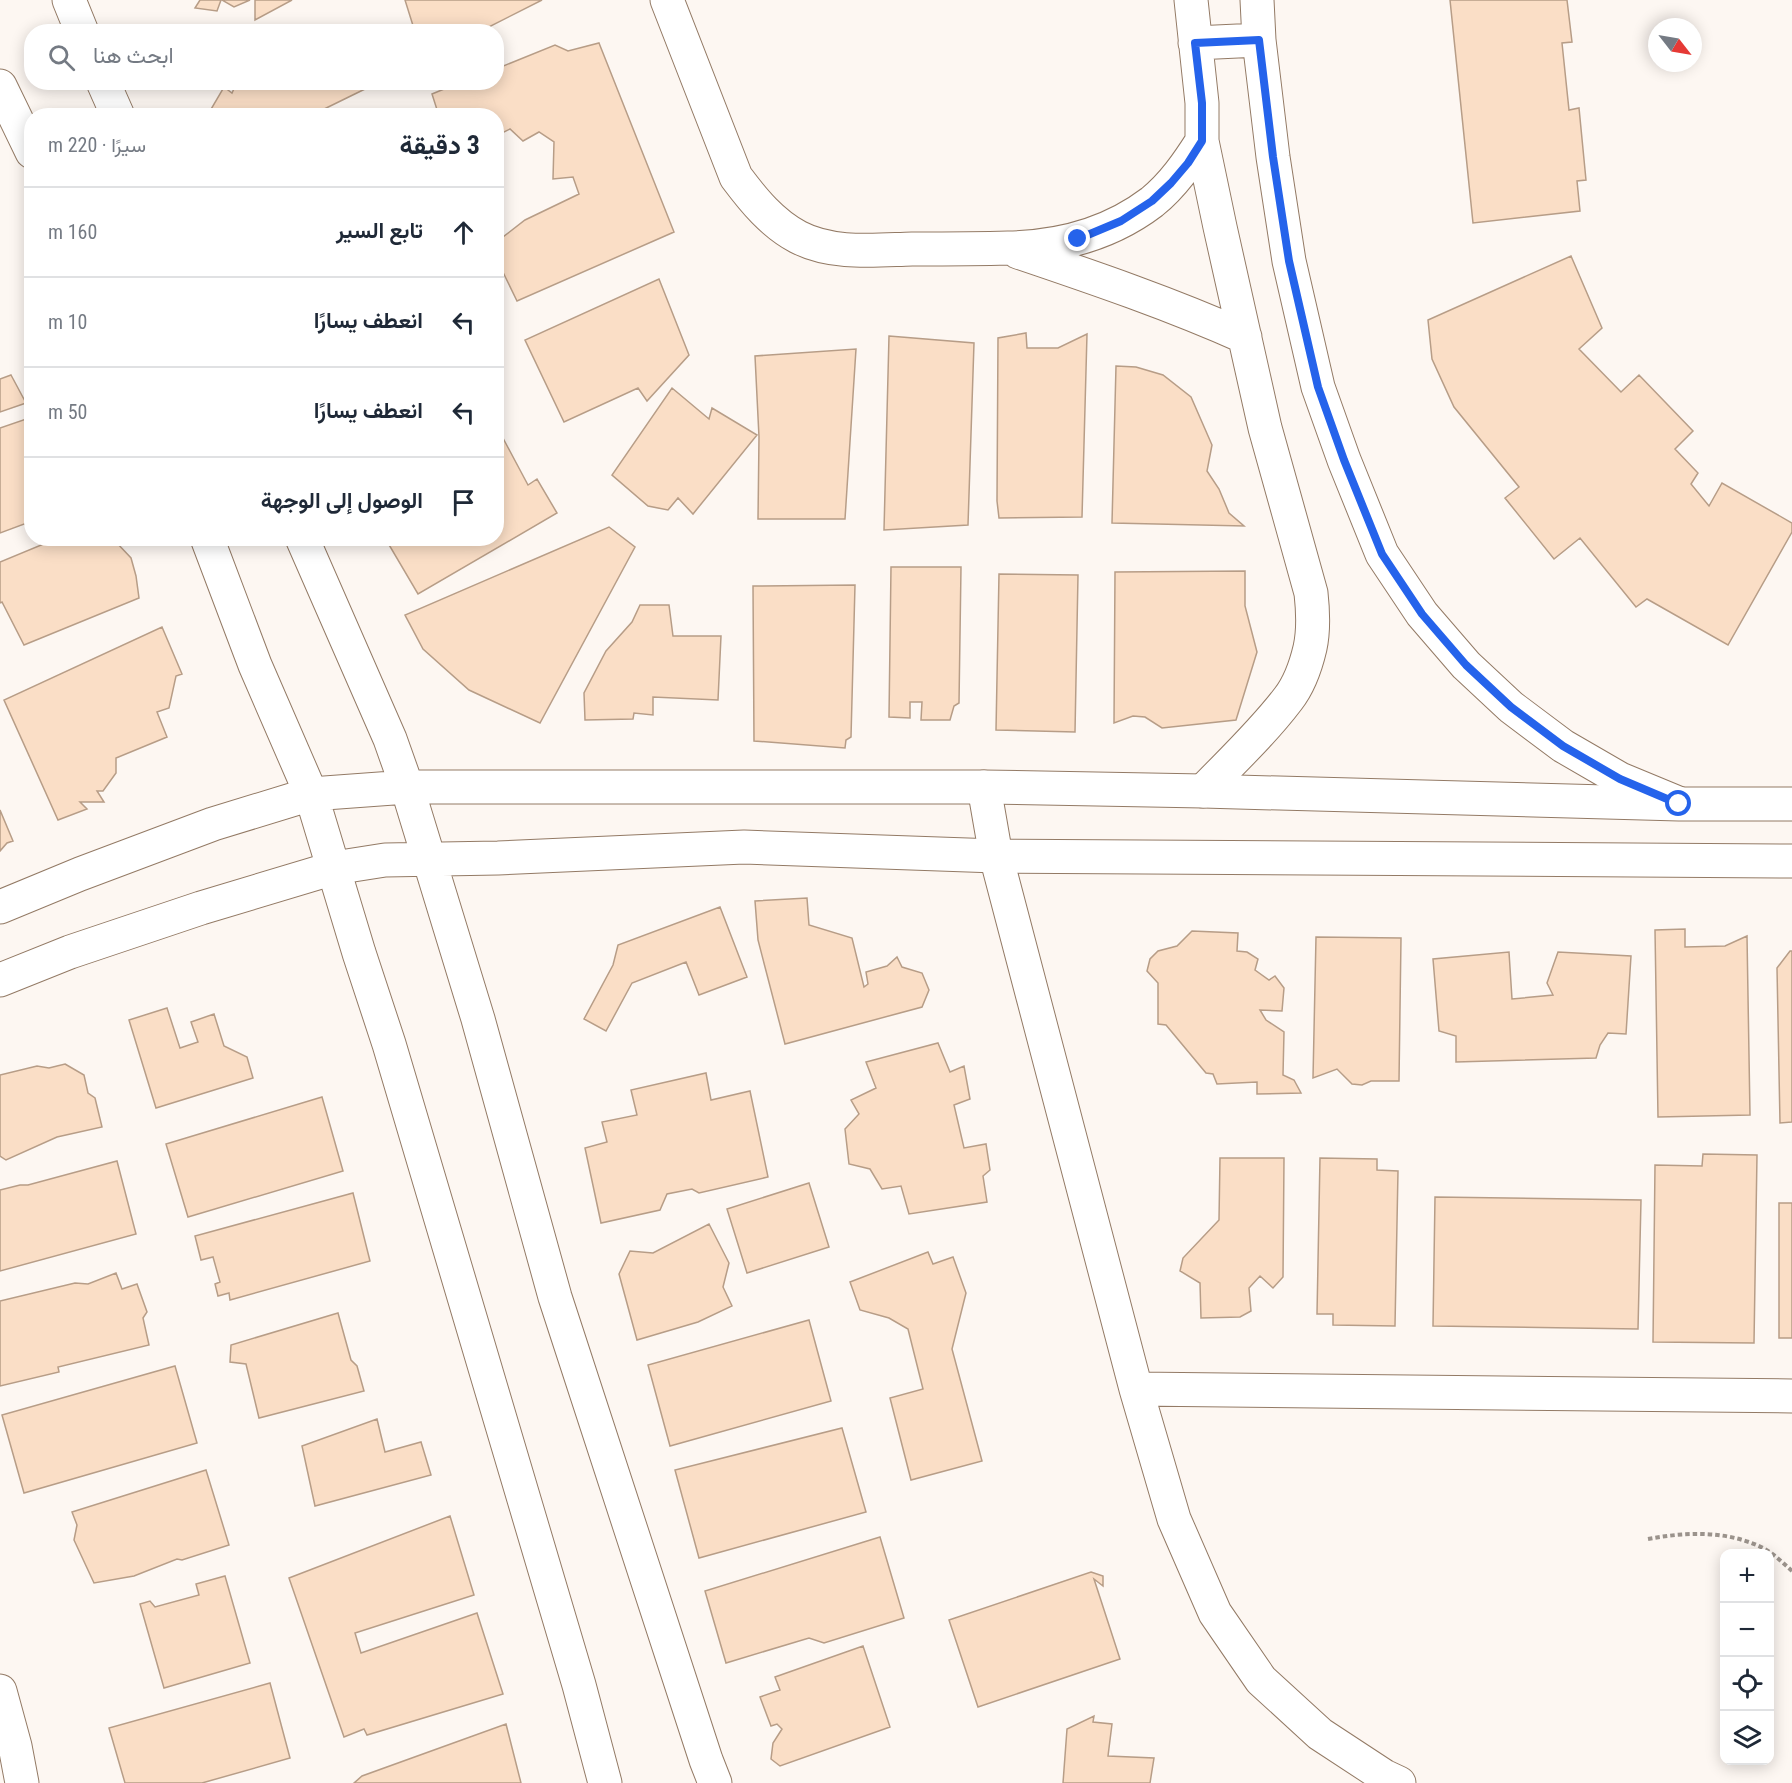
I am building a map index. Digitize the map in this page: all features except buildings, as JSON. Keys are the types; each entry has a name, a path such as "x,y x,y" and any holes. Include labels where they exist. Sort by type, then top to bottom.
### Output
{"street":[{"path":"69,0 79,24"},
{"path":"667,0 736,177 753,201 775,222 799,238 822,245 855,250 1032,248 1062,243 1100,231 1121,221 1152,201 1188,163 1202,141"},
{"path":"1191,0 1202,103 1202,141 1232,288 1266,428 1311,593 1313,620 1302,674 1289,698 1203,791"},
{"path":"1257,0 1259,40 1273,157 1289,261 1318,387 1344,460 1382,554 1422,614 1466,665 1511,707 1563,746 1620,779 1679,804"},
{"path":"1195,43 1259,40"},
{"path":"0,86 24,136"},
{"path":"107,90 115,108"},
{"path":"1008,248 1153,299 1245,337"},
{"path":"210,546 255,665 311,794 389,1044 576,1674 605,1783"},
{"path":"306,546 390,739 407,787 478,1019 555,1297 706,1760 716,1783"},
{"path":"0,907 213,824 311,794 407,787 984,787 1679,804 1792,804"},
{"path":"984,787 996,856 1136,1389 1174,1519 1215,1613 1261,1680 1320,1734 1384,1776 1399,1783"},
{"path":"0,980 70,952 201,909 334,868 385,860 498,858 744,847 996,856 1792,861"},
{"path":"1136,1389 1792,1396"},
{"path":"0,1691 22,1783"}],"path":[{"path":"1648,1539 1672,1535 1716,1535 1738,1538 1765,1549 1792,1571"}],"route":[{"path":"1078,239 1121,221 1152,201 1188,163 1202,141 1202,103 1195,43 1259,40 1273,157 1289,261 1318,387 1344,460 1382,554 1422,614 1466,665 1511,707 1563,746 1620,779 1679,804"}]}
